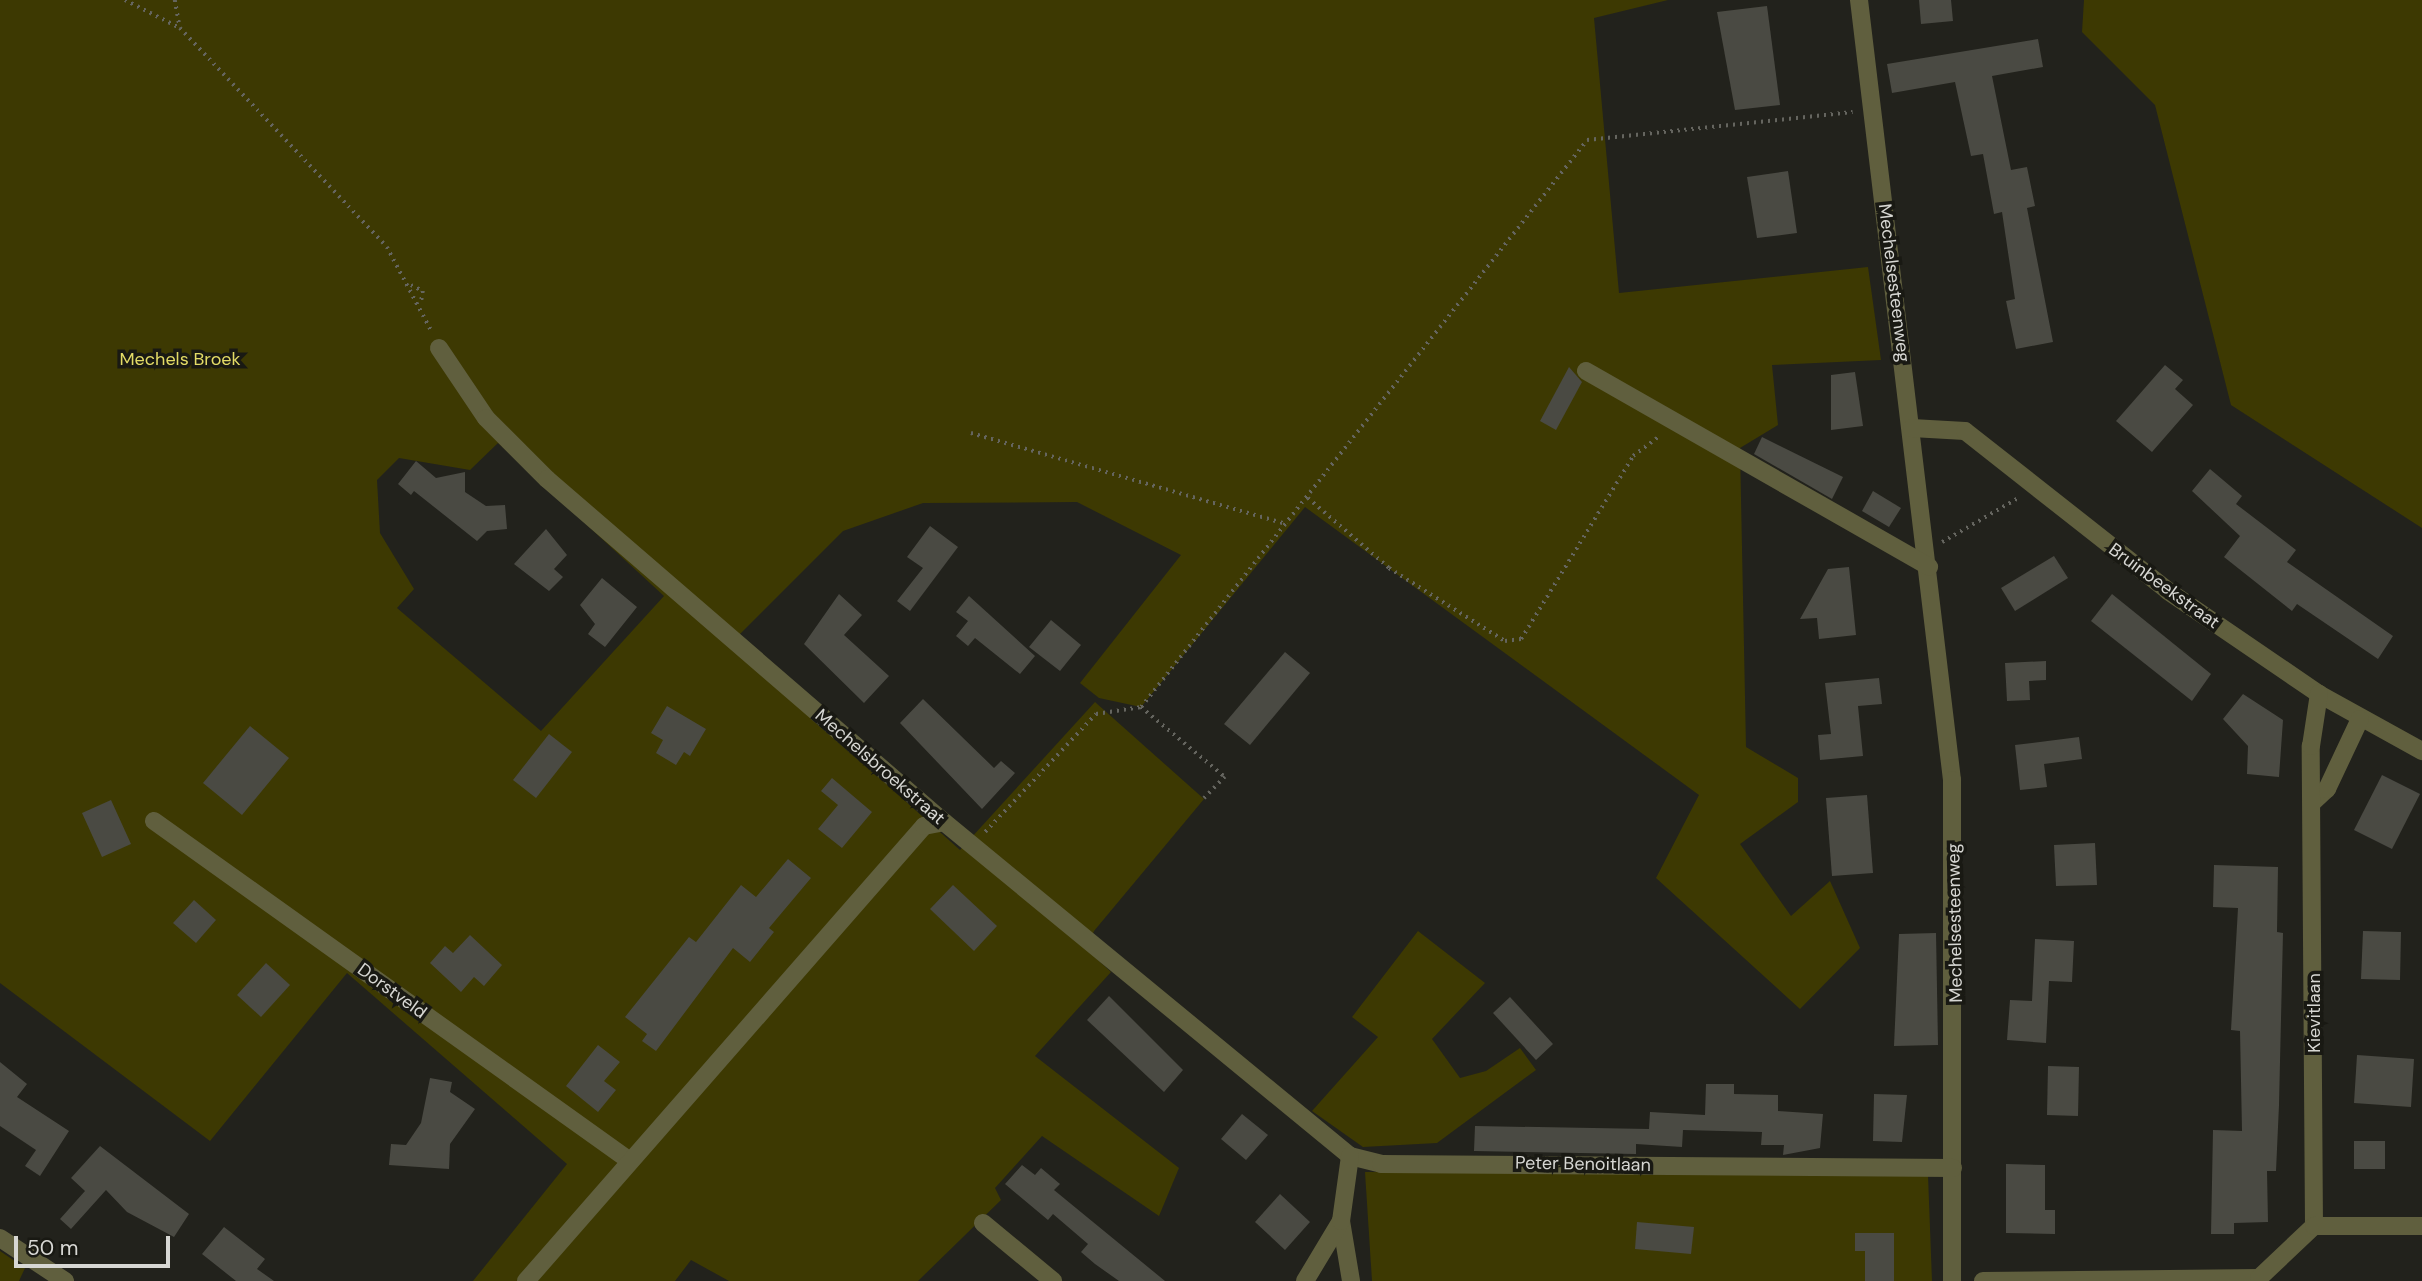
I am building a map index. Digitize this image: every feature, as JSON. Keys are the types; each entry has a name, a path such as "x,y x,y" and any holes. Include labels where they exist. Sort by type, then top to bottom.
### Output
{"street":[{"name":"Mechelsesteenweg","path":"1859,0 1928,559 1952,780 1952,1281"},
{"name":"Mechelsbroekstraat","path":"439,348 486,418 547,479 944,822 1350,1156"},
{"path":"1586,371 1675,425 1928,559"},
{"name":"Bruinbeekstraat","path":"1912,428 1965,430 2034,489 2319,694 2422,751"},
{"name":"Kievitlaan","path":"2314,1226 2314,801 2311,746 2319,694"},
{"path":"2314,801 2327,789 2360,719"},
{"name":"Dorstveld","path":"154,821 630,1161"},
{"path":"526,1281 924,826 944,822"},
{"path":"1350,1156 1341,1221 1351,1281"},
{"name":"Peter Benoitlaan","path":"1350,1156 1381,1164 1952,1168"},
{"path":"1305,1281 1341,1221"},
{"path":"983,1223 1053,1281"},
{"path":"1983,1281 2259,1278 2314,1226 2422,1226"},
{"path":"0,1238 65,1281"}],"path":[{"path":"125,0 180,28 387,247 421,306 439,348"},
{"path":"175,0 180,28"},
{"path":"974,845 1096,714 1140,707 1308,498 1587,140 1872,110"},
{"path":"410,285 424,291 421,306"},
{"path":"1308,498 1389,568 1505,641 1521,639 1633,456 1675,425"},
{"path":"971,433 1287,524"},
{"path":"1928,559 2034,489"},
{"path":"1140,707 1225,776 1204,799"}],"green space":[{"name":"Mechels Broek","path":"0,0 1668,0 1594,18 1619,293 1868,267 1881,360 1772,365 1778,425 1740,448 1746,747 1798,778 1798,802 1740,844 1791,916 1830,881 1860,948 1800,1009 1656,878 1699,795 1305,507 1141,707 1099,698 1080,683 1181,555 1077,502 923,503 843,531 730,644 960,850 1095,702 1204,799 1094,931 1087,950 1111,972 1035,1056 1179,1168 1159,1216 1042,1136 995,1188 1001,1200 918,1281 729,1281 691,1260 675,1281 473,1281 567,1164 347,973 210,1141 0,983","holes":["498,443 664,596 541,731 397,608 414,589 380,533 377,480 399,458 470,470"]},
{"path":"2084,0 2422,0 2422,528 2231,405 2155,105 2082,32"},
{"path":"1418,931 1485,983 1432,1039 1460,1078 1486,1071 1520,1048 1536,1070 1437,1143 1363,1147 1312,1111 1378,1037 1352,1017"},
{"path":"1365,1172 1928,1175 1932,1281 1372,1281"},
{"path":"0,1251 25,1268 19,1281 0,1281"}],"building":[{"path":"1919,0 1951,0 1953,21 1921,24"},
{"path":"1767,6 1780,105 1735,110 1717,12"},
{"path":"2038,39 2043,67 1992,76 2011,170 2027,167 2035,206 2027,208 2053,342 2016,349 2006,301 2015,299 2002,212 1994,214 1983,154 1971,156 1955,82 1892,93 1887,64"},
{"path":"1788,171 1797,233 1757,238 1747,177"},
{"path":"2165,365 2183,380 2175,389 2193,405 2152,452 2116,421"},
{"path":"1569,367 1582,382 1556,430 1540,421"},
{"path":"1855,372 1863,426 1831,430 1831,375"},
{"path":"1762,437 1843,477 1832,499 1754,454"},
{"path":"416,461 436,478 465,472 465,492 486,506 505,505 507,529 487,531 477,541 414,491 411,495 398,484"},
{"path":"2210,469 2242,496 2236,504 2296,550 2287,562 2393,636 2378,659 2297,604 2292,611 2224,557 2240,536 2192,491"},
{"path":"1873,491 1901,508 1889,527 1862,511"},
{"path":"930,526 958,547 910,611 897,601 923,568 907,557"},
{"path":"546,529 567,555 554,569 563,577 549,591 514,564"},
{"path":"2054,556 2068,578 2015,611 2001,588"},
{"path":"1849,567 1856,635 1819,639 1817,618 1800,619 1828,569"},
{"path":"602,578 637,607 605,647 588,634 595,624 580,605"},
{"path":"839,594 862,615 844,635 889,676 864,703 804,644"},
{"path":"2112,594 2211,674 2192,701 2091,621"},
{"path":"969,596 1035,656 1020,674 975,638 968,646 956,636 968,621 956,612"},
{"path":"1051,620 1081,645 1060,671 1029,647"},
{"path":"1285,652 1310,673 1250,745 1224,724"},
{"path":"2046,661 2046,680 2029,681 2030,700 2007,701 2005,663"},
{"path":"1879,678 1882,704 1858,706 1863,756 1820,760 1818,735 1831,734 1825,683"},
{"path":"2243,694 2283,720 2279,777 2247,774 2248,746 2223,719"},
{"path":"923,699 994,768 1001,761 1015,773 982,809 900,723"},
{"path":"667,706 706,729 690,756 684,752 676,765 656,753 663,740 651,733"},
{"path":"250,726 289,758 242,815 203,783"},
{"path":"549,734 572,752 536,798 513,780"},
{"path":"2079,737 2082,759 2044,764 2047,787 2020,790 2015,745"},
{"path":"2382,775 2420,794 2392,849 2354,830"},
{"path":"832,778 872,812 842,848 818,829 838,805 821,791"},
{"path":"1867,795 1873,873 1832,876 1826,798"},
{"path":"111,800 131,844 102,857 82,813"},
{"path":"2095,843 2097,885 2056,886 2054,845"},
{"path":"788,859 811,878 769,928 774,932 750,962 733,948 656,1051 642,1041 647,1034 625,1017 689,937 696,942 741,885 756,897"},
{"path":"2214,865 2278,867 2277,932 2283,933 2276,1171 2267,1171 2268,1222 2234,1223 2234,1234 2211,1234 2213,1130 2242,1131 2240,1031 2231,1030 2238,908 2213,907"},
{"path":"953,885 997,926 974,951 930,909"},
{"path":"194,900 216,920 196,943 173,923"},
{"path":"2363,931 2401,932 2400,980 2361,979"},
{"path":"1936,933 1938,1045 1894,1046 1899,934"},
{"path":"470,935 502,965 484,986 474,977 461,992 430,963 445,946 453,953"},
{"path":"2035,939 2074,941 2072,982 2049,981 2046,1043 2007,1040 2010,1000 2032,1001"},
{"path":"266,963 290,985 261,1017 237,995"},
{"path":"1109,996 1183,1070 1164,1092 1087,1020"},
{"path":"1510,997 1553,1044 1536,1060 1493,1013"},
{"path":"598,1045 620,1062 604,1081 616,1090 598,1112 566,1086"},
{"path":"2357,1055 2414,1059 2411,1107 2354,1103"},
{"path":"0,1062 27,1084 17,1097 69,1131 40,1176 25,1166 36,1150 0,1126"},
{"path":"2048,1066 2079,1067 2078,1116 2047,1115"},
{"path":"430,1078 452,1082 450,1092 475,1109 450,1144 449,1169 389,1165 391,1144 406,1145 421,1123"},
{"path":"1706,1084 1734,1084 1734,1094 1778,1095 1778,1111 1823,1114 1820,1148 1783,1155 1784,1145 1761,1145 1762,1132 1683,1130 1682,1147 1636,1144 1636,1154 1474,1151 1475,1126 1649,1129 1650,1112 1705,1115"},
{"path":"1874,1094 1907,1095 1902,1142 1873,1141"},
{"path":"1242,1114 1268,1135 1246,1160 1221,1139"},
{"path":"2354,1141 2385,1141 2385,1169 2354,1169"},
{"path":"100,1146 189,1214 174,1237 127,1212 106,1190 71,1229 60,1219 85,1191 71,1178"},
{"path":"2006,1164 2045,1165 2045,1210 2055,1210 2055,1234 2006,1233"},
{"path":"1022,1165 1035,1175 1041,1168 1060,1184 1054,1190 1165,1281 1119,1281 1095,1264 1081,1252 1088,1244 1053,1214 1048,1220 1005,1184"},
{"path":"1280,1194 1310,1222 1285,1250 1255,1222"},
{"path":"1637,1222 1694,1227 1691,1254 1635,1249"},
{"path":"224,1227 265,1259 257,1269 274,1281 236,1281 202,1254"},
{"path":"1855,1233 1894,1233 1894,1281 1865,1281 1865,1251 1855,1251"}]}
